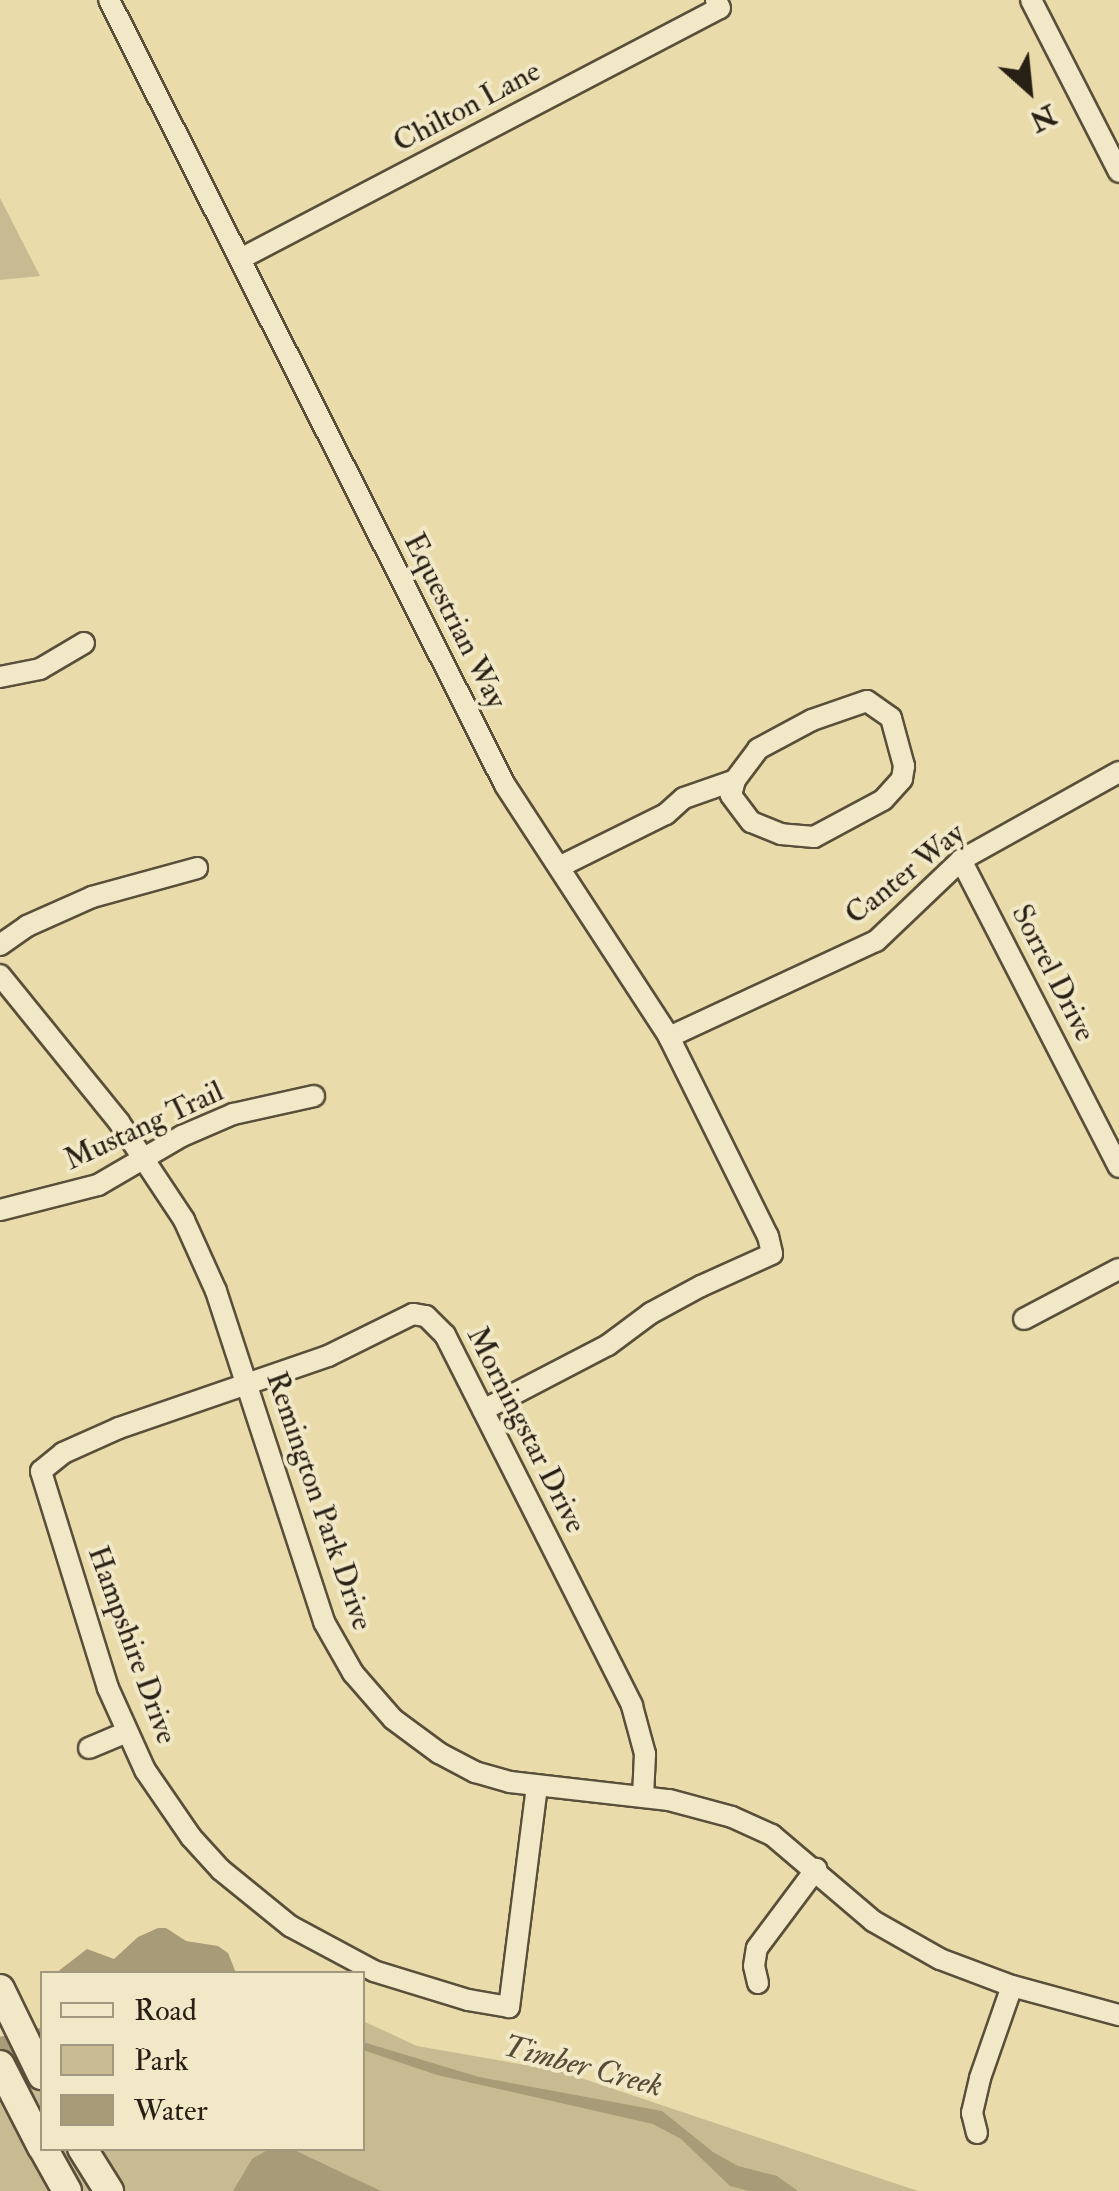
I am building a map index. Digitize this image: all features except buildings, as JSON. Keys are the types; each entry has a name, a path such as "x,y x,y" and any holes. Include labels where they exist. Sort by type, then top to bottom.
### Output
{"main road":[{"path":"3,1996 40,2071"},
{"path":"0,2065 40,2143"},
{"path":"45,2151 67,2191"},
{"path":"84,2151 108,2191"}],"street":[{"name":"Equestrian Way","path":"109,0 505,785 670,1037 762,1220 772,1254 684,1295 608,1346 483,1410"},
{"path":"1030,0 1119,172"},
{"name":"Chilton Lane","path":"242,258 718,4"},
{"path":"0,677 40,669 84,644"},
{"path":"558,867 666,814 684,798 734,780 758,750 812,720 866,701 891,718 904,766 902,779 882,800 814,837 780,834 751,822 731,795 734,780"},
{"name":"Canter Way","path":"670,1037 876,941 961,860 1119,772"},
{"name":"Sorrel Drive","path":"961,860 1119,1166"},
{"path":"0,945 27,926 92,897 197,868"},
{"name":"Remington Park Drive","path":"0,975 144,1158 199,1249 248,1384 312,1590 338,1651 393,1718 439,1753 475,1772 537,1786 694,1805 732,1817 772,1835 894,1934 940,1958 1012,1986 1119,2016"},
{"name":"Mustang Trail","path":"0,1210 98,1185 182,1136 234,1114 314,1096"},
{"path":"1024,1319 1119,1269"},
{"name":"Morningstar Drive","path":"41,1471 63,1453 119,1428 328,1356 413,1314 426,1316 445,1335 638,1718 645,1754 643,1797"},
{"name":"Hampshire Drive","path":"41,1471 127,1732 145,1770 191,1837 221,1870 290,1926 374,1971 508,2008 537,1786"},
{"path":"89,1748 127,1732"},
{"path":"758,1984 754,1966 757,1948 816,1869"},
{"path":"976,2132 972,2113 980,2078 1012,1986"}],"green space":[{"path":"0,198 40,276 0,280"},
{"path":"365,2022 417,2046 560,2071 918,2191 0,2191 0,2072 40,2057 40,2151 365,2151"}],"water":[{"path":"166,1928 186,1941 218,1946 228,1953 235,1971 166,1971 147,1960 137,1962 129,1971 59,1971 87,1949 114,1959 138,1937"},
{"path":"365,2043 479,2077 662,2111 713,2152 738,2166 777,2176 798,2191 749,2191 730,2186 681,2139 653,2124 437,2075 365,2051"},
{"path":"266,2151 296,2151 381,2191 233,2191 252,2159"}],"waterway":[{"name":"Timber Creek","path":"149,1971 180,1959 202,1971"},
{"name":"Timber Creek","path":"0,2051 40,2042"}]}
